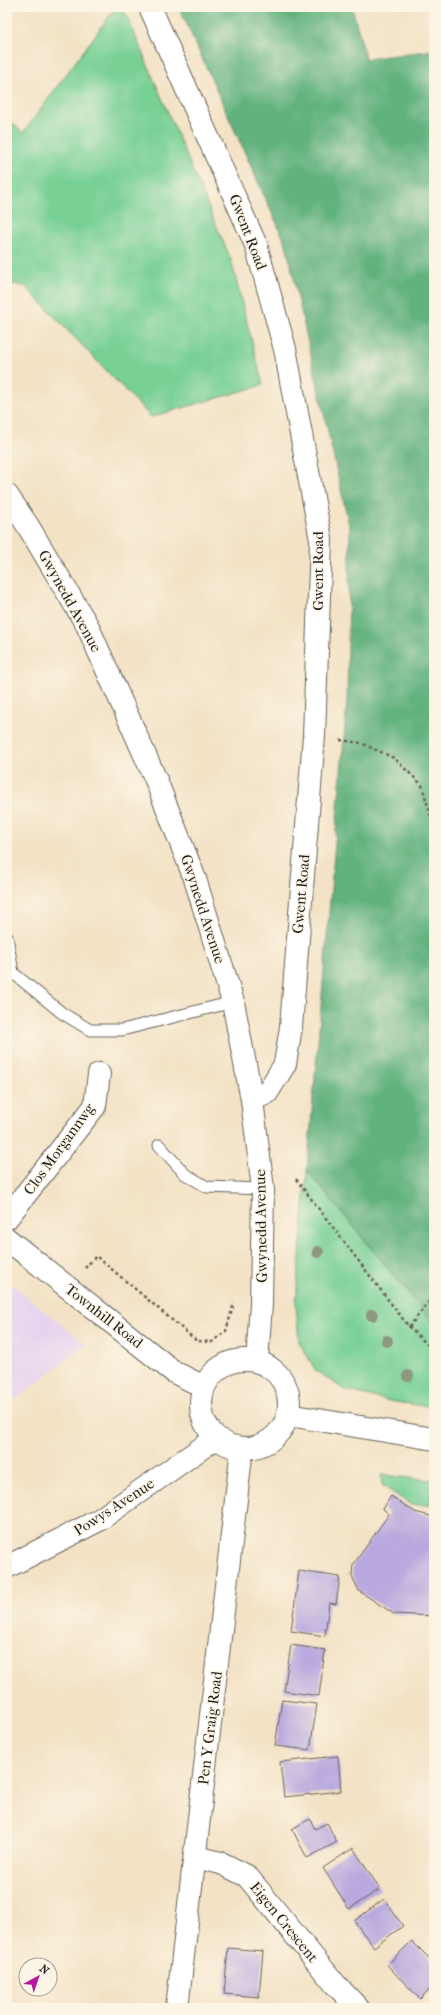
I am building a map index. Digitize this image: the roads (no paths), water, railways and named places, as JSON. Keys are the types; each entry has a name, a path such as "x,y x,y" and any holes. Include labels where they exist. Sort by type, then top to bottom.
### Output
{"street":[{"name":"Gwent Road","path":"150,7 256,244 285,349 321,540 314,736 291,1027 285,1064 267,1093 252,1100"},
{"name":"Gwynedd Avenue","path":"7,495 28,526 87,625 156,780 195,879 233,1002 252,1100 264,1189 261,1304 257,1361"},
{"name":"Clos Morgannwg","path":"7,1218 95,1106 99,1074"},
{"name":"Townhill Road","path":"7,1239 174,1372 204,1387"},
{"path":"240,1359 257,1361 272,1369 283,1381 290,1401 288,1415 281,1430 270,1441 256,1447 242,1448 227,1445 216,1438 208,1428 202,1414 200,1400 204,1387 212,1374 225,1364 240,1359"},
{"path":"288,1415 434,1438"},
{"name":"Powys Avenue","path":"7,1567 99,1520 216,1438"},
{"name":"Pen Y Graig Road","path":"178,2008 242,1448"},
{"name":"Eigen Crescent","path":"196,1856 221,1863 247,1876 335,1984 358,2008"}],"lane":[{"path":"7,937 10,970 62,1013 90,1030 122,1030 233,1002"},
{"path":"158,1145 185,1174 207,1187 264,1189"}]}
